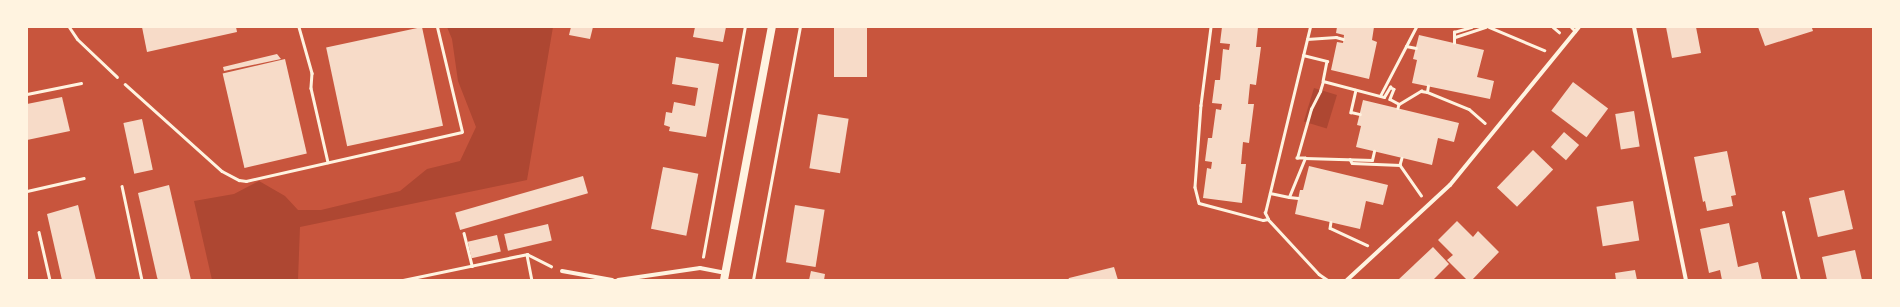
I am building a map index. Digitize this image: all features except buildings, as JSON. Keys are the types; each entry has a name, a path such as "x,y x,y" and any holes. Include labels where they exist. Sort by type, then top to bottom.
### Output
{"main road":[{"path":"724,276 772,27"}],"street":[{"path":"1347,280 1450,185 1579,27"},
{"path":"1634,27 1686,280"},
{"path":"618,280 700,268 724,276"},
{"path":"562,271 612,280"}],"lane":[{"path":"69,27 77,39 117,77"},
{"path":"1571,27 1575,31"},
{"path":"1783,212 1799,280"}],"path":[{"path":"298,27 312,73 311,88 328,162"},
{"path":"117,77 222,171 239,180 246,181 462,132 437,27"},
{"path":"702,258 745,27"},
{"path":"753,280 800,27"},
{"path":"1211,27 1201,105 1195,187 1199,203 1263,220 1268,219"},
{"path":"1310,27 1265,213 1268,219 1319,274 1328,280"},
{"path":"1380,96 1416,27"},
{"path":"1454,43 1454,32 1471,27"},
{"path":"1455,37 1485,27"},
{"path":"1489,27 1556,55"},
{"path":"1307,39 1336,37 1343,39"},
{"path":"1406,46 1416,48"},
{"path":"1303,55 1327,61 1320,91 1311,109 1297,158 1372,160 1374,151"},
{"path":"1323,81 1384,97 1390,87 1394,89 1390,99 1400,104"},
{"path":"27,94 81,83"},
{"path":"1427,92 1428,86"},
{"path":"1356,90 1351,112 1360,114"},
{"path":"1398,108 1400,104 1421,91 1427,92 1470,109 1493,132"},
{"path":"1290,197 1305,158"},
{"path":"1400,165 1402,158"},
{"path":"1350,159 1352,163 1400,165"},
{"path":"1400,165 1429,204"},
{"path":"27,191 84,178"},
{"path":"122,186 142,280"},
{"path":"1270,193 1298,198"},
{"path":"1331,222 1330,228 1379,250"},
{"path":"39,232 50,280"},
{"path":"464,233 472,266"},
{"path":"527,254 532,280"},
{"path":"403,280 527,254 562,271"}],"shaded area":[{"path":"447,27 553,27 527,180 300,227 298,280 212,280 194,201 234,194 259,181 285,196 298,210 321,210 400,191 427,169 460,161 476,127 458,81 452,39"},
{"path":"1314,88 1337,95 1327,128 1304,121"}]}
